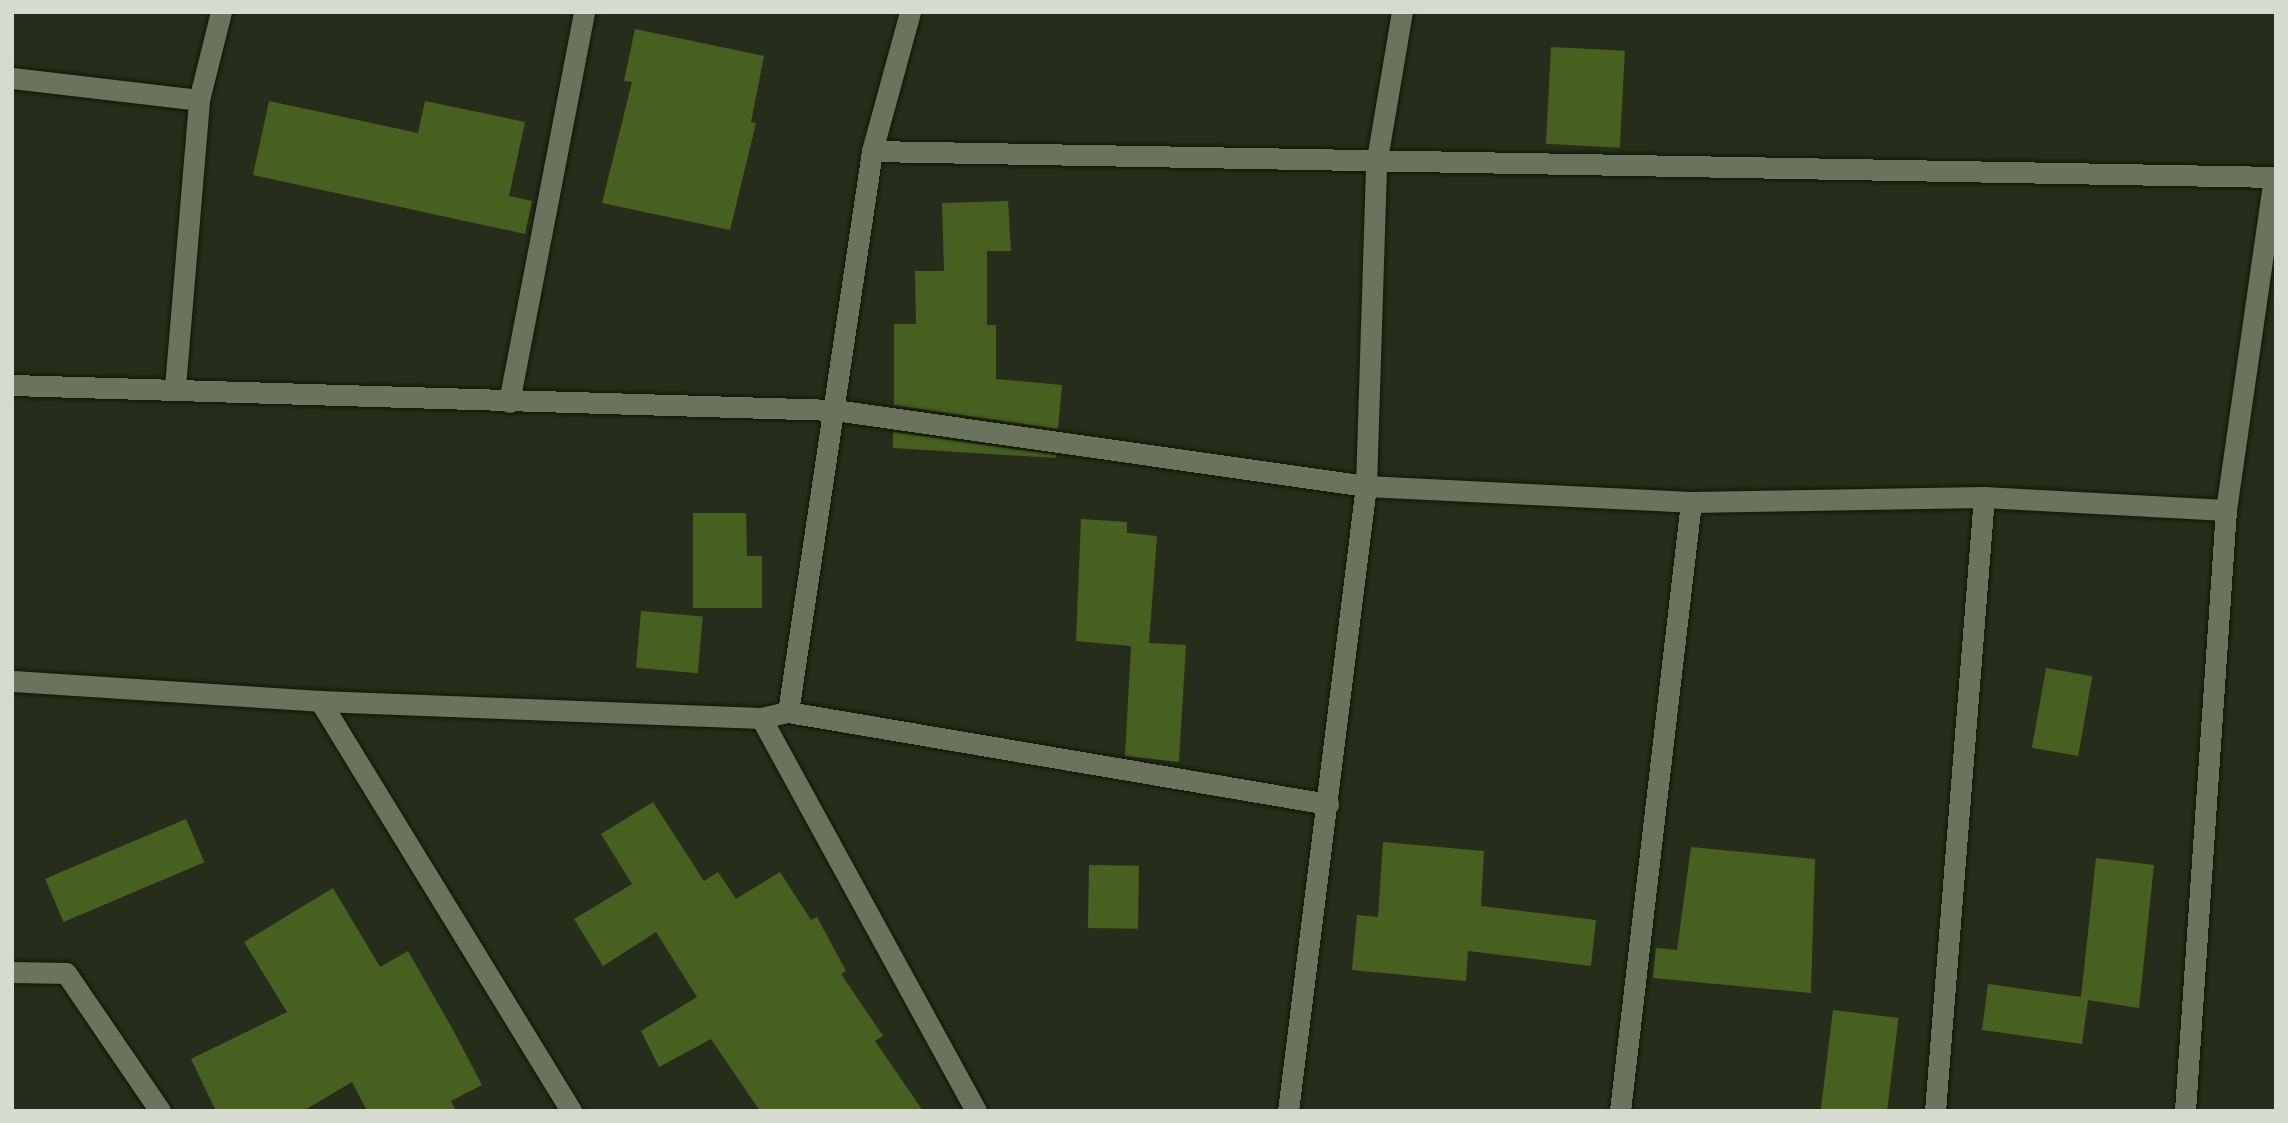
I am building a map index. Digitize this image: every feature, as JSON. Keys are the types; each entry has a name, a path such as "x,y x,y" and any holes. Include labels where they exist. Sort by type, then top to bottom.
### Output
{"street":[{"path":"175,387 199,100 221,12"},
{"path":"509,402 584,12"},
{"path":"788,712 872,151 910,12"},
{"path":"1289,1111 1366,486 1376,165 1402,12"},
{"path":"12,78 199,100"},
{"path":"872,151 1376,165 1997,168 2275,177 2226,510 2185,1111"},
{"path":"12,385 175,387 509,402 835,410 1366,486 1691,502 1984,497 2226,510"},
{"path":"1935,1111 1984,497"},
{"path":"1620,1111 1691,502"},
{"path":"12,681 320,701 761,719 788,712 1328,804"},
{"path":"320,701 571,1111"},
{"path":"761,719 976,1111"},
{"path":"12,972 66,973 160,1111"}],"building":[{"path":"635,29 764,56 751,122 756,123 730,230 602,203 632,82 624,81"},
{"path":"1551,47 1625,51 1620,148 1546,144"},
{"path":"269,101 418,133 425,101 525,122 509,196 532,201 525,234 253,175"},
{"path":"1008,201 1011,251 987,251 987,325 996,325 996,379 1062,385 1058,429 894,405 894,324 916,324 915,271 944,271 942,203"},
{"path":"893,432 1056,455 1056,458 893,448"},
{"path":"693,513 746,513 747,556 762,556 762,608 693,608"},
{"path":"1081,519 1127,522 1127,533 1157,536 1149,643 1186,645 1179,762 1125,756 1131,646 1076,641"},
{"path":"641,611 703,616 698,673 636,668"},
{"path":"2046,668 2092,676 2078,756 2032,748"},
{"path":"653,802 704,881 718,872 736,899 780,872 811,920 817,917 846,971 841,974 883,1036 875,1041 923,1111 760,1111 711,1039 659,1067 641,1031 697,997 656,932 603,966 574,919 632,884 601,834"},
{"path":"186,819 204,862 64,922 45,879"},
{"path":"1383,842 1484,851 1481,906 1596,920 1591,966 1468,951 1466,981 1352,970 1357,915 1378,917"},
{"path":"1691,847 1815,859 1811,993 1653,978 1656,948 1677,950"},
{"path":"2096,858 2154,865 2139,1008 2088,1000 2082,1044 1982,1030 1988,984 2081,997"},
{"path":"1089,865 1139,866 1138,929 1088,928"},
{"path":"333,888 380,967 408,951 453,1030 482,1085 451,1101 456,1111 367,1111 352,1082 303,1111 216,1111 191,1059 287,1012 244,942"},
{"path":"1833,1010 1899,1018 1887,1111 1821,1110"}]}
